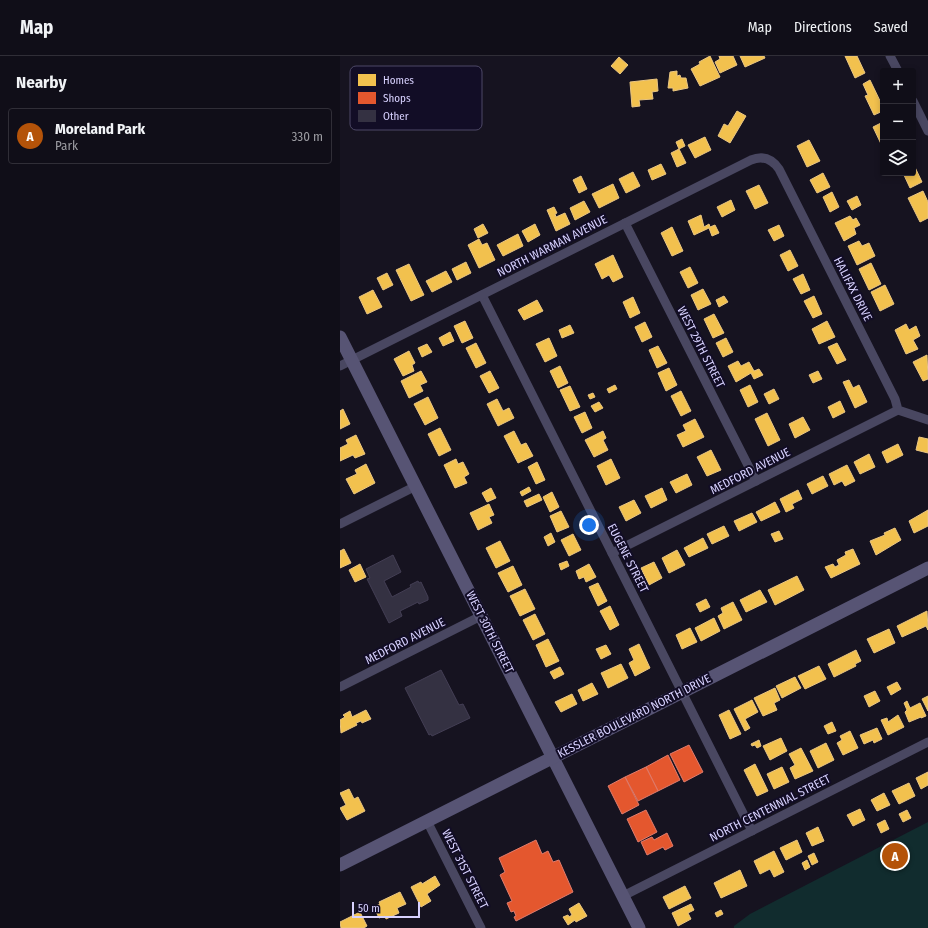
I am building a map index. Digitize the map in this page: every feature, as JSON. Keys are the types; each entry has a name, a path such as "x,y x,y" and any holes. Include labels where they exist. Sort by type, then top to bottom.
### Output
{"main road":[{"name":"WEST 30TH STREET","path":"340,337 639,928"},
{"name":"KESSLER BOULEVARD NORTH DRIVE","path":"340,865 928,568"}],"street":[{"path":"890,56 896,68"},
{"path":"914,104 928,131"},
{"name":"NORTH WARMAN AVENUE","path":"340,366 751,160 763,158"},
{"name":"HALIFAX DRIVE","path":"763,158 772,161 779,169 895,399 898,410"},
{"name":"WEST 29TH STREET","path":"625,223 756,481"},
{"name":"EUGENE STREET","path":"482,295 752,831"},
{"path":"898,410 928,420"},
{"name":"MEDFORD AVENUE","path":"612,553 898,410"},
{"path":"340,524 416,486"},
{"name":"MEDFORD AVENUE","path":"340,687 481,616"},
{"name":"NORTH CENTENNIAL STREET","path":"623,896 928,742"},
{"name":"WEST 31ST STREET","path":"427,821 480,928"}],"green space":[{"path":"928,822 928,928 734,928 734,926 750,914"}],"building: Homes":[{"path":"710,56 720,77 700,86 691,69 700,64 699,62"},
{"path":"719,56 733,56 737,65 720,73 715,62 720,59"},
{"path":"740,56 764,56 765,58 745,67"},
{"path":"845,56 857,56 865,73 855,78"},
{"path":"619,57 628,65 620,74 611,66"},
{"path":"677,71 677,76 680,75 681,78 686,78 688,88 673,91 673,88 668,88 670,72"},
{"path":"657,79 658,91 652,92 653,99 639,100 640,106 632,107 630,82"},
{"path":"870,80 880,101 880,112 874,115 865,96 868,95 863,84"},
{"path":"737,111 746,116 730,143 718,136 724,124 728,126"},
{"path":"880,124 880,142 873,127"},
{"path":"705,137 711,150 695,158 688,145"},
{"path":"682,139 685,146 679,149 676,142"},
{"path":"809,140 820,161 807,167 797,146"},
{"path":"679,149 686,163 677,167 671,153"},
{"path":"661,164 666,174 652,180 648,170"},
{"path":"916,169 922,182 910,188 904,176 916,176"},
{"path":"633,172 640,186 626,193 619,179"},
{"path":"823,173 830,187 817,193 810,180"},
{"path":"581,176 587,189 579,193 573,180"},
{"path":"613,184 619,198 599,208 592,194"},
{"path":"759,185 768,203 755,209 746,191"},
{"path":"923,191 928,202 928,218 920,222 908,198"},
{"path":"832,192 839,207 830,212 823,197"},
{"path":"857,196 861,205 852,210 847,201"},
{"path":"731,200 735,210 722,217 717,207"},
{"path":"584,201 590,212 575,220 570,208"},
{"path":"554,207 557,213 555,214 556,217 565,213 570,224 556,231 547,210"},
{"path":"701,215 704,227 709,224 710,227 715,225 719,233 712,236 709,228 694,235 688,221"},
{"path":"850,216 853,220 856,218 860,225 854,228 856,234 844,241 835,223"},
{"path":"483,224 488,233 478,238 474,229"},
{"path":"535,224 540,235 528,242 522,231"},
{"path":"779,225 784,236 774,241 768,230"},
{"path":"672,227 683,251 672,256 661,233"},
{"path":"518,234 523,246 503,256 497,245"},
{"path":"479,239 482,245 487,243 495,260 479,268 468,245"},
{"path":"859,241 862,246 869,243 875,256 857,265 848,246"},
{"path":"790,250 798,266 788,271 780,255"},
{"path":"613,255 623,277 613,282 609,275 602,279 595,264"},
{"path":"466,262 471,273 457,280 452,269"},
{"path":"871,263 881,284 869,290 859,269"},
{"path":"409,264 424,295 411,301 396,270"},
{"path":"690,267 698,283 688,288 680,272"},
{"path":"446,271 452,282 432,292 426,281"},
{"path":"387,273 393,285 383,290 377,278"},
{"path":"803,274 810,290 801,294 793,279"},
{"path":"885,285 894,304 880,311 871,292"},
{"path":"703,289 711,304 698,310 691,295"},
{"path":"373,290 382,307 367,314 359,297"},
{"path":"724,296 728,302 719,307 716,300"},
{"path":"814,296 822,314 813,318 804,301"},
{"path":"633,297 640,313 630,318 623,302"},
{"path":"537,300 543,311 524,320 518,310"},
{"path":"714,314 724,333 713,338 704,319"},
{"path":"465,321 473,338 462,343 454,326"},
{"path":"827,321 835,337 819,344 812,329"},
{"path":"645,322 652,337 642,342 635,327"},
{"path":"906,324 909,330 916,326 920,336 913,340 918,349 906,354 895,330"},
{"path":"570,325 574,333 562,338 559,330"},
{"path":"450,332 454,341 443,346 439,338"},
{"path":"549,338 557,356 545,362 536,344"},
{"path":"726,338 733,352 723,357 716,343"},
{"path":"476,343 486,363 476,368 466,348"},
{"path":"837,343 846,360 837,364 828,347"},
{"path":"427,344 432,352 422,357 418,348"},
{"path":"658,346 667,363 657,368 649,350"},
{"path":"409,351 415,363 412,365 414,371 403,376 394,359"},
{"path":"927,355 928,379 923,381 913,362"},
{"path":"738,361 741,366 749,362 754,371 759,369 763,375 754,379 751,373 736,382 728,366"},
{"path":"560,366 568,383 558,388 550,371"},
{"path":"669,368 677,385 666,391 658,373"},
{"path":"421,371 427,382 420,385 423,391 409,398 401,381"},
{"path":"490,371 499,388 489,393 480,376"},
{"path":"818,371 822,379 813,383 809,375"},
{"path":"849,380 853,388 859,385 867,402 855,408 843,382"},
{"path":"615,385 617,389 609,393 607,389"},
{"path":"750,385 758,402 748,407 740,390"},
{"path":"570,386 580,407 570,411 560,390"},
{"path":"774,389 779,399 769,404 764,394"},
{"path":"681,391 691,411 681,416 671,396"},
{"path":"593,393 595,397 590,399 588,395"},
{"path":"428,397 438,418 425,425 414,404"},
{"path":"497,399 503,411 509,408 514,418 498,426 487,404"},
{"path":"840,401 845,412 833,418 828,407"},
{"path":"599,402 603,408 595,412 591,406"},
{"path":"343,409 350,424 340,429 340,411"},
{"path":"585,412 592,428 582,433 574,417"},
{"path":"767,413 780,440 768,446 755,419"},
{"path":"803,417 810,430 795,438 789,424"},
{"path":"695,419 704,437 683,447 677,435 686,431 683,425"},
{"path":"440,428 451,450 439,456 428,434"},
{"path":"514,431 521,445 526,443 533,456 518,463 504,436"},
{"path":"603,431 606,438 603,440 608,450 594,457 585,440"},
{"path":"356,435 365,454 355,458 353,455 340,461 340,448 348,444 346,440"},
{"path":"919,437 928,439 928,453 916,450"},
{"path":"898,444 903,455 887,463 882,452"},
{"path":"711,450 721,470 707,476 697,457"},
{"path":"869,454 875,467 860,474 854,462"},
{"path":"456,459 458,464 463,462 469,474 464,477 467,483 455,488 444,465"},
{"path":"611,459 620,478 606,485 597,466"},
{"path":"537,462 545,480 536,484 528,467"},
{"path":"366,464 375,483 354,494 346,479 357,474 355,470"},
{"path":"847,465 855,481 845,486 842,481 834,485 829,474"},
{"path":"687,474 692,485 676,493 670,482"},
{"path":"823,476 828,486 812,494 807,484"},
{"path":"529,487 531,491 522,496 520,492"},
{"path":"491,488 496,498 487,502 482,493"},
{"path":"662,488 667,500 651,508 645,496"},
{"path":"798,490 802,499 792,504 794,508 786,512 780,499"},
{"path":"552,492 559,507 550,512 543,497"},
{"path":"539,494 542,500 527,507 524,501"},
{"path":"634,500 641,513 626,521 619,507"},
{"path":"775,502 780,512 761,521 756,512"},
{"path":"489,504 494,515 489,517 492,523 478,530 470,513"},
{"path":"928,510 928,526 914,533 909,521"},
{"path":"561,511 569,527 557,532 550,516"},
{"path":"752,513 757,522 739,531 734,521"},
{"path":"724,526 729,536 712,544 707,534"},
{"path":"895,528 901,540 876,555 870,541 885,535 884,533"},
{"path":"779,531 783,539 775,542 771,534"},
{"path":"551,533 555,542 548,546 544,537"},
{"path":"573,534 581,550 569,556 561,540"},
{"path":"703,538 708,548 689,557 684,548"},
{"path":"500,541 510,561 496,568 486,548"},
{"path":"344,549 351,563 340,568 340,551"},
{"path":"853,549 860,564 831,578 825,567 833,564 835,567 839,565 837,560 846,555 845,552"},
{"path":"677,550 685,565 669,573 662,558"},
{"path":"567,561 569,566 561,570 559,564"},
{"path":"654,562 662,578 649,585 641,568"},
{"path":"360,564 366,577 355,582 349,570"},
{"path":"589,564 596,577 586,582 584,577 579,579 576,571"},
{"path":"513,566 522,585 508,592 498,573"},
{"path":"797,576 804,590 775,605 768,590"},
{"path":"598,583 607,601 598,606 589,587"},
{"path":"525,589 535,609 520,616 510,596"},
{"path":"760,590 767,602 746,612 740,600"},
{"path":"706,599 710,607 700,612 696,604"},
{"path":"733,602 742,620 724,629 718,616 723,613 721,608"},
{"path":"610,606 619,625 610,630 600,611"},
{"path":"927,611 928,630 926,626 902,637 897,626"},
{"path":"535,614 545,634 533,640 523,620"},
{"path":"714,618 720,631 701,641 695,628"},
{"path":"690,628 697,642 682,649 676,635"},
{"path":"889,629 895,643 874,653 867,639"},
{"path":"548,639 559,661 546,667 536,645"},
{"path":"639,644 650,668 635,676 629,663 634,660 629,649"},
{"path":"606,645 611,654 601,659 596,649"},
{"path":"856,650 861,661 855,664 856,666 834,677 828,664"},
{"path":"621,664 628,678 608,688 601,673"},
{"path":"819,666 826,679 805,689 798,676"},
{"path":"560,667 564,674 554,679 550,672"},
{"path":"795,677 801,688 782,698 776,686"},
{"path":"897,682 901,689 891,695 887,687"},
{"path":"592,683 598,694 583,701 578,690"},
{"path":"775,688 780,700 774,703 777,710 763,716 754,698"},
{"path":"875,691 880,701 869,707 864,696"},
{"path":"572,694 577,704 561,712 555,702"},
{"path":"928,696 928,711 922,699"},
{"path":"752,700 758,712 745,719 750,728 745,731 734,709"},
{"path":"907,701 910,708 920,703 926,716 909,722 905,712 907,710 904,703"},
{"path":"366,710 371,719 362,723 361,721 356,723 357,725 341,733 340,720 345,717 343,715 350,711 352,717"},
{"path":"729,710 741,734 730,739 719,715"},
{"path":"898,715 904,727 888,735 881,720 887,718 888,722"},
{"path":"832,722 836,731 828,734 824,726"},
{"path":"877,728 882,739 874,743 873,740 864,744 860,735"},
{"path":"850,731 858,748 843,755 837,743 842,740 840,736"},
{"path":"781,738 787,751 770,760 763,746"},
{"path":"759,740 761,746 757,748 755,745 752,746 751,744"},
{"path":"826,743 834,760 818,768 810,751"},
{"path":"801,748 813,771 795,779 790,768 795,765 789,754"},
{"path":"755,764 768,791 757,796 744,770"},
{"path":"782,767 789,782 774,789 767,774"},
{"path":"928,772 928,785 921,789 916,778"},
{"path":"909,783 915,796 899,804 892,791"},
{"path":"349,789 354,799 358,797 365,811 347,820 340,808 346,805 340,793"},
{"path":"884,793 890,805 877,811 871,800"},
{"path":"860,809 865,820 853,826 847,815"},
{"path":"907,810 911,818 903,822 899,814"},
{"path":"885,820 889,829 881,833 877,824"},
{"path":"818,827 824,841 812,846 806,833"},
{"path":"797,840 802,852 786,860 780,848"},
{"path":"774,851 784,872 774,877 770,869 760,874 754,861"},
{"path":"814,853 818,862 812,865 808,856"},
{"path":"807,860 810,867 805,870 802,863"},
{"path":"740,870 747,886 721,898 714,883"},
{"path":"435,876 440,885 427,894 431,901 421,907 411,887 421,882 422,884"},
{"path":"685,886 691,898 669,909 663,897"},
{"path":"400,892 406,904 397,908 399,913 386,919 385,916 379,918 374,907 380,904 379,902"},
{"path":"579,903 587,916 576,922 575,920 568,925 563,917 568,915 569,917 572,915 569,909"},
{"path":"691,904 694,910 688,913 691,919 678,926 672,913"},
{"path":"721,910 723,914 717,917 715,913"},
{"path":"360,912 367,926 364,928 341,928 340,922"}],"building: Shops":[{"path":"689,745 703,772 684,782 670,754"},
{"path":"668,755 680,780 658,791 646,767"},
{"path":"646,767 658,791 638,801 625,777"},
{"path":"625,777 639,805 622,814 608,786"},
{"path":"646,810 657,832 638,842 627,819"},
{"path":"667,833 673,846 665,850 663,847 647,855 641,842 652,837 654,840"},
{"path":"536,840 542,854 548,851 553,862 559,860 573,892 516,921 514,911 511,912 507,903 512,901 500,875 505,872 499,858"}],"building: Other":[{"path":"393,555 401,572 384,581 392,597 411,587 410,585 418,581 419,583 421,582 428,600 419,604 418,602 400,611 402,616 389,623 367,579 370,578 366,569"},
{"path":"441,670 459,705 463,704 470,718 432,736 431,734 429,735 405,688"}],"place":[{"name":"Moreland Park","path":"895,856"}]}
